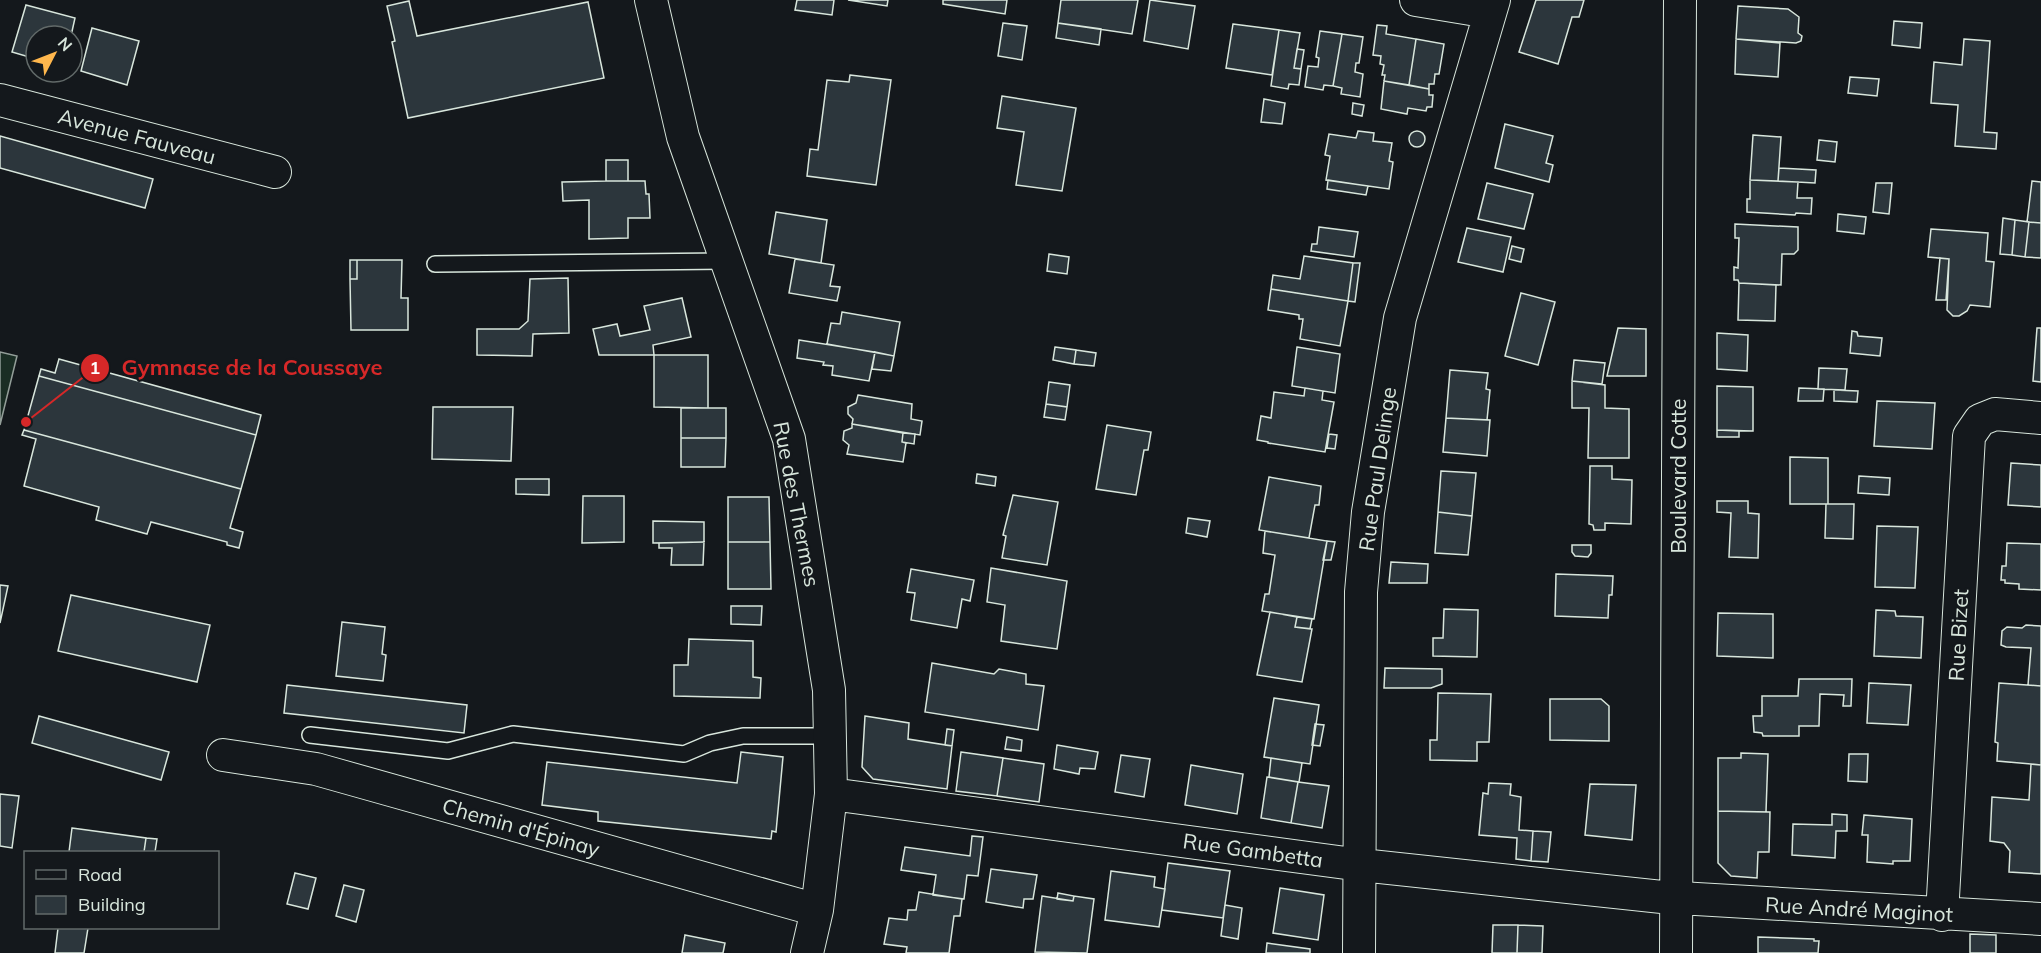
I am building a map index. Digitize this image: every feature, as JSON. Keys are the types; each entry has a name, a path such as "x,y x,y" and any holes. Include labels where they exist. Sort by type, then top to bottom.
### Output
{"street":[{"name":"Rue des Thermes","path":"651,0 683,137 789,439 829,690 831,794 817,910 807,953"},
{"path":"1416,0 1492,6"},
{"name":"Boulevard Cotte","path":"1677,953 1680,0"},
{"name":"Rue Paul Delinge","path":"1359,953 1361,592 1368,512 1400,318 1492,6"},
{"name":"Avenue Fauveau","path":"0,100 275,172"},
{"name":"Rue Bizet","path":"1942,915 1969,436 1980,420 1995,414 2041,418"},
{"name":"Chemin d'Épinay","path":"223,755 316,769 817,910"},
{"name":"Rue Gambetta","path":"831,794 1361,865 1677,899"},
{"name":"Rue André Maginot","path":"1677,899 2041,919"}],"lane":[{"path":"435,264 726,261"},
{"path":"310,735 448,751 513,734 684,754 711,743 743,736 830,736"}],"green space":[{"path":"0,352 17,356 0,425"}],"building":[{"path":"797,0 834,0 832,15 795,10"},
{"path":"848,0 888,0 887,6"},
{"path":"943,0 1007,0 1005,14 943,4"},
{"path":"1061,0 1138,0 1132,34 1058,23"},
{"path":"1150,0 1195,6 1188,49 1144,41"},
{"path":"1536,0 1584,0 1579,17 1572,17 1558,64 1519,52"},
{"path":"409,1 417,36 588,2 604,78 408,118 387,6"},
{"path":"26,5 75,18 74,24 24,24 24,56 12,52"},
{"path":"1738,6 1788,9 1799,17 1798,33 1802,36 1801,41 1796,43 1736,39"},
{"path":"1894,21 1922,23 1920,48 1892,45"},
{"path":"1003,23 1027,26 1022,60 998,56"},
{"path":"1058,23 1101,29 1099,45 1056,38"},
{"path":"1233,24 1279,30 1272,75 1226,68"},
{"path":"1377,25 1387,26 1386,34 1416,39 1409,85 1384,81 1385,75 1382,75 1384,65 1380,64 1381,56 1373,55"},
{"path":"92,28 139,41 127,85 84,72 84,59"},
{"path":"1279,30 1300,33 1294,68 1301,69 1299,85 1289,84 1288,89 1271,86"},
{"path":"1320,31 1342,34 1333,86 1324,85 1323,90 1305,87 1308,66 1318,67 1319,58 1316,57"},
{"path":"1342,34 1363,37 1359,63 1356,63 1355,72 1363,74 1360,97 1341,94 1342,88 1333,86"},
{"path":"1416,39 1444,44 1439,74 1435,74 1434,84 1429,84 1429,89 1409,85"},
{"path":"1736,39 1780,43 1778,77 1735,74"},
{"path":"1964,39 1990,41 1984,132 1997,133 1996,149 1955,146 1958,105 1931,103 1934,62 1962,65"},
{"path":"1297,49 1304,50 1301,69 1294,68"},
{"path":"850,75 891,80 876,185 807,176 810,149 818,150 827,80 849,82"},
{"path":"1850,77 1879,79 1877,96 1848,93"},
{"path":"1384,81 1429,89 1429,95 1433,95 1432,107 1427,107 1426,111 1408,108 1407,114 1381,109"},
{"path":"1002,96 1076,108 1062,191 1016,185 1024,132 997,128"},
{"path":"1264,99 1285,103 1282,124 1261,122"},
{"path":"1353,103 1364,105 1362,116 1352,114"},
{"path":"1505,124 1553,136 1546,163 1553,165 1549,182 1495,168"},
{"path":"1358,131 1374,133 1373,141 1392,143 1389,161 1393,162 1389,189 1326,180 1330,156 1325,155 1329,134 1356,138"},
{"path":"1414,131 1420,131 1425,139 1423,145 1414,147 1409,142 1409,136"},
{"path":"1753,135 1781,137 1778,181 1750,180"},
{"path":"0,136 153,179 145,208 0,168"},
{"path":"1819,140 1837,142 1835,162 1817,160"},
{"path":"606,160 628,160 628,181 606,181"},
{"path":"1779,168 1816,170 1815,183 1778,181"},
{"path":"1328,180 1368,186 1366,195 1327,189"},
{"path":"1750,180 1798,182 1797,198 1812,198 1811,214 1747,212"},
{"path":"645,181 646,194 649,194 650,218 628,218 628,238 589,239 589,200 563,201 562,182"},
{"path":"2032,181 2041,182 2041,223 2027,222"},
{"path":"1487,183 1533,194 1524,229 1478,219"},
{"path":"1876,183 1892,183 1889,214 1873,212"},
{"path":"776,212 827,220 821,263 769,254"},
{"path":"1838,214 1866,217 1864,234 1837,231"},
{"path":"2003,218 2015,220 2012,255 2000,254"},
{"path":"2015,220 2029,222 2025,257 2012,255"},
{"path":"2029,222 2041,223 2041,258 2025,257"},
{"path":"1735,224 1798,227 1798,250 1794,254 1782,254 1781,285 1739,283 1738,280 1734,280 1734,267 1738,268 1739,238 1735,238"},
{"path":"1319,227 1358,232 1354,257 1311,251 1312,244 1317,244"},
{"path":"1467,228 1511,237 1503,272 1458,262"},
{"path":"1931,229 1988,233 1986,261 1994,262 1990,307 1970,305 1967,311 1959,316 1953,316 1947,310 1949,259 1928,257"},
{"path":"1512,246 1524,249 1521,262 1509,259"},
{"path":"1049,254 1069,257 1067,274 1047,271"},
{"path":"1304,256 1353,263 1348,301 1271,289 1273,275 1300,279"},
{"path":"1940,258 1949,259 1946,300 1936,300"},
{"path":"795,259 834,265 830,286 840,287 837,301 789,293"},
{"path":"350,260 357,260 357,279 350,279"},
{"path":"357,260 402,260 401,298 408,298 408,330 351,330 350,279 357,279"},
{"path":"1353,263 1360,263 1355,302 1348,301"},
{"path":"568,278 569,333 533,334 532,356 477,355 477,329 519,329 528,321 530,279"},
{"path":"1739,283 1776,285 1775,321 1738,320"},
{"path":"1271,289 1348,301 1340,346 1300,339 1303,319 1299,319 1299,315 1268,310"},
{"path":"1521,293 1555,302 1538,365 1505,356"},
{"path":"682,298 691,337 653,345 654,355 599,355 593,329 617,324 620,336 650,330 644,306"},
{"path":"842,312 900,322 894,356 827,344 831,323 840,324"},
{"path":"1618,328 1646,329 1646,376 1607,376"},
{"path":"2037,328 2041,328 2041,382 2033,381"},
{"path":"1852,331 1857,332 1858,336 1882,338 1880,356 1850,353"},
{"path":"1717,333 1748,335 1747,371 1717,369"},
{"path":"799,340 875,352 869,381 832,375 833,366 823,365 824,362 797,358"},
{"path":"1055,347 1076,350 1074,364 1053,360"},
{"path":"1297,347 1340,354 1335,393 1292,386"},
{"path":"1076,350 1096,353 1094,366 1074,364"},
{"path":"875,352 894,356 891,371 872,369"},
{"path":"654,355 708,355 708,408 654,407"},
{"path":"59,359 261,415 256,435 39,376 41,369 55,373"},
{"path":"1574,360 1605,363 1602,384 1572,381"},
{"path":"1819,368 1847,369 1845,390 1818,389"},
{"path":"1450,370 1488,373 1486,389 1490,390 1487,420 1446,418"},
{"path":"39,376 256,435 241,489 24,430"},
{"path":"1572,381 1605,385 1605,408 1629,409 1629,458 1588,458 1589,408 1572,408"},
{"path":"1049,382 1070,385 1067,407 1046,404"},
{"path":"1717,386 1753,387 1753,431 1717,430"},
{"path":"1305,388 1323,391 1322,400 1334,402 1325,452 1257,440 1261,416 1271,418 1274,392 1304,396"},
{"path":"1799,388 1824,389 1823,401 1798,401"},
{"path":"1834,390 1858,391 1857,402 1834,401"},
{"path":"858,395 912,404 911,419 922,421 920,435 852,424 853,419 848,414 848,407 856,403"},
{"path":"1877,401 1935,403 1932,449 1874,446"},
{"path":"1046,404 1067,407 1065,420 1044,417"},
{"path":"433,407 513,407 511,461 432,459"},
{"path":"681,408 726,408 726,438 681,438"},
{"path":"1446,418 1490,420 1487,456 1443,452"},
{"path":"852,424 903,433 902,442 906,443 903,462 847,454 849,445 843,440 844,431 852,428"},
{"path":"1107,425 1151,432 1148,450 1144,450 1136,495 1096,489"},
{"path":"24,430 241,489 230,528 243,532 239,548 227,545 227,542 151,522 147,534 96,520 99,507 24,486 36,439 22,435"},
{"path":"1717,430 1739,431 1739,437 1717,437"},
{"path":"903,433 915,434 914,444 902,442"},
{"path":"1329,434 1337,435 1335,449 1327,448"},
{"path":"681,438 726,438 725,467 681,467"},
{"path":"1790,457 1828,458 1828,504 1790,504"},
{"path":"2011,463 2041,465 2041,507 2008,505"},
{"path":"1590,466 1612,466 1612,479 1632,480 1631,524 1605,523 1605,530 1594,530 1593,525 1589,524"},
{"path":"1441,471 1476,473 1472,516 1438,512"},
{"path":"977,474 996,477 995,486 976,483"},
{"path":"1859,476 1890,478 1889,495 1858,493"},
{"path":"1269,477 1321,486 1319,505 1315,505 1309,538 1259,530"},
{"path":"516,479 549,479 549,495 516,494"},
{"path":"1013,495 1058,502 1047,565 1002,558 1006,536 1003,535"},
{"path":"583,496 624,496 624,542 582,543"},
{"path":"728,497 769,497 770,542 728,542"},
{"path":"1717,501 1748,501 1748,513 1759,514 1758,558 1729,557 1731,513 1717,512"},
{"path":"1826,504 1854,504 1853,539 1825,538"},
{"path":"1438,512 1472,516 1468,555 1435,553"},
{"path":"1188,518 1210,521 1207,537 1186,533"},
{"path":"653,521 704,522 704,542 653,543"},
{"path":"1877,526 1918,527 1915,588 1875,587"},
{"path":"1265,531 1327,541 1314,619 1262,611 1265,594 1269,594 1275,555 1263,553"},
{"path":"1327,541 1335,542 1331,560 1323,560"},
{"path":"704,542 703,565 671,565 672,548 659,548 659,543"},
{"path":"728,542 770,542 771,589 728,589"},
{"path":"2007,543 2041,544 2041,590 2019,589 2019,584 2005,583 2005,580 2001,580 2002,566 2006,566"},
{"path":"1572,545 1591,545 1591,553 1588,557 1575,556 1572,552"},
{"path":"1391,562 1428,564 1427,583 1389,583"},
{"path":"991,568 1067,581 1057,649 1001,641 1005,605 987,602"},
{"path":"911,569 974,580 970,601 962,599 957,628 911,620 915,593 907,592"},
{"path":"1556,574 1613,576 1608,618 1555,616"},
{"path":"0,585 8,586 0,623"},
{"path":"71,595 210,625 197,682 58,651"},
{"path":"731,606 762,606 761,625 731,624"},
{"path":"1444,609 1478,610 1477,657 1433,656 1433,638 1443,638"},
{"path":"1876,610 1895,611 1896,616 1923,617 1921,658 1874,656"},
{"path":"1270,612 1297,617 1295,627 1312,629 1302,682 1257,675"},
{"path":"1718,613 1773,614 1773,658 1717,656"},
{"path":"1297,617 1312,619 1310,629 1295,627"},
{"path":"342,622 385,627 382,654 386,655 383,681 336,676"},
{"path":"2026,625 2041,626 2041,686 2028,685 2031,648 2001,645 2002,631 2007,627 2022,628"},
{"path":"689,639 753,641 753,677 761,678 760,698 674,696 674,665 688,665"},
{"path":"932,663 994,674 999,669 1026,674 1026,684 1044,686 1038,730 925,712"},
{"path":"1385,668 1442,669 1442,684 1431,688 1384,688"},
{"path":"1799,679 1852,679 1851,706 1843,706 1844,695 1820,694 1819,726 1799,726 1799,736 1763,736 1762,733 1754,732 1753,716 1762,716 1762,696 1798,696"},
{"path":"1869,683 1911,685 1908,725 1867,723"},
{"path":"1999,683 2041,686 2041,765 1997,761 1998,743 1995,742"},
{"path":"287,685 467,705 464,733 284,713"},
{"path":"1438,693 1491,694 1489,742 1477,742 1477,761 1430,760 1430,740 1437,740"},
{"path":"1274,698 1319,705 1310,764 1264,757"},
{"path":"1550,699 1601,699 1609,706 1609,741 1550,740"},
{"path":"39,716 169,752 161,780 32,743"},
{"path":"865,716 909,723 908,739 952,746 947,789 873,779 862,767"},
{"path":"1315,724 1324,725 1320,746 1312,745"},
{"path":"947,729 954,730 952,746 945,745"},
{"path":"1007,737 1022,740 1021,751 1005,749"},
{"path":"1057,745 1098,752 1095,769 1080,768 1079,774 1054,769"},
{"path":"741,752 783,757 776,832 772,831 771,839 598,821 598,812 542,805 547,762 737,783"},
{"path":"961,752 1003,758 997,796 956,791"},
{"path":"1741,753 1768,754 1766,812 1718,811 1718,758 1741,758"},
{"path":"1849,754 1868,754 1867,782 1848,781"},
{"path":"1121,755 1150,759 1144,797 1115,792"},
{"path":"1003,758 1044,764 1039,802 997,796"},
{"path":"1271,758 1302,763 1299,782 1269,777"},
{"path":"2031,764 2041,765 2041,874 2009,872 2010,851 2004,843 1990,841 1992,797 2029,800"},
{"path":"1191,765 1243,774 1237,814 1185,805"},
{"path":"1267,777 1298,782 1291,823 1261,818"},
{"path":"1298,782 1329,786 1322,828 1291,823"},
{"path":"1489,783 1511,784 1510,795 1521,797 1519,830 1533,831 1531,861 1516,859 1517,838 1479,835 1483,793 1488,794"},
{"path":"1590,784 1636,785 1632,840 1585,835"},
{"path":"0,794 19,796 12,848 0,846"},
{"path":"1718,811 1770,812 1769,852 1758,852 1757,878 1731,876 1718,863"},
{"path":"1832,814 1847,815 1847,831 1836,831 1835,858 1792,855 1793,824 1832,825"},
{"path":"1864,815 1912,819 1910,861 1893,861 1893,864 1867,862 1868,835 1862,835"},
{"path":"72,828 146,838 144,851 69,851"},
{"path":"1533,831 1551,832 1548,862 1531,861"},
{"path":"972,836 983,837 978,876 967,875 964,899 933,895 936,875 901,870 905,847 970,856"},
{"path":"146,838 157,839 155,851 144,851"},
{"path":"1168,863 1230,871 1223,918 1162,910"},
{"path":"991,869 1037,875 1033,899 1024,899 1023,908 986,902"},
{"path":"1111,871 1155,877 1154,887 1165,889 1159,927 1105,920"},
{"path":"295,873 316,878 308,909 287,904"},
{"path":"344,885 364,890 356,922 336,916"},
{"path":"1280,888 1324,895 1318,940 1273,933"},
{"path":"919,892 962,899 960,916 954,916 949,953 906,953 907,947 884,944 889,918 907,920 908,910 916,910"},
{"path":"1058,893 1074,896 1073,901 1057,899"},
{"path":"1042,896 1073,901 1074,896 1094,899 1087,953 1035,952"},
{"path":"1225,905 1242,908 1238,939 1221,936"},
{"path":"1493,925 1518,925 1517,953 1492,953"},
{"path":"1518,925 1543,926 1542,953 1517,953"},
{"path":"58,929 88,929 84,953 55,953"},
{"path":"1970,934 1996,935 1996,953 1970,953"},
{"path":"685,935 725,943 723,953 682,953"},
{"path":"1758,937 1814,939 1814,941 1819,941 1818,953 1758,953"},
{"path":"1267,943 1310,949 1310,953 1266,953"}],"place":[{"name":"Gymnase de la Coussaye","path":"26,422"}]}
